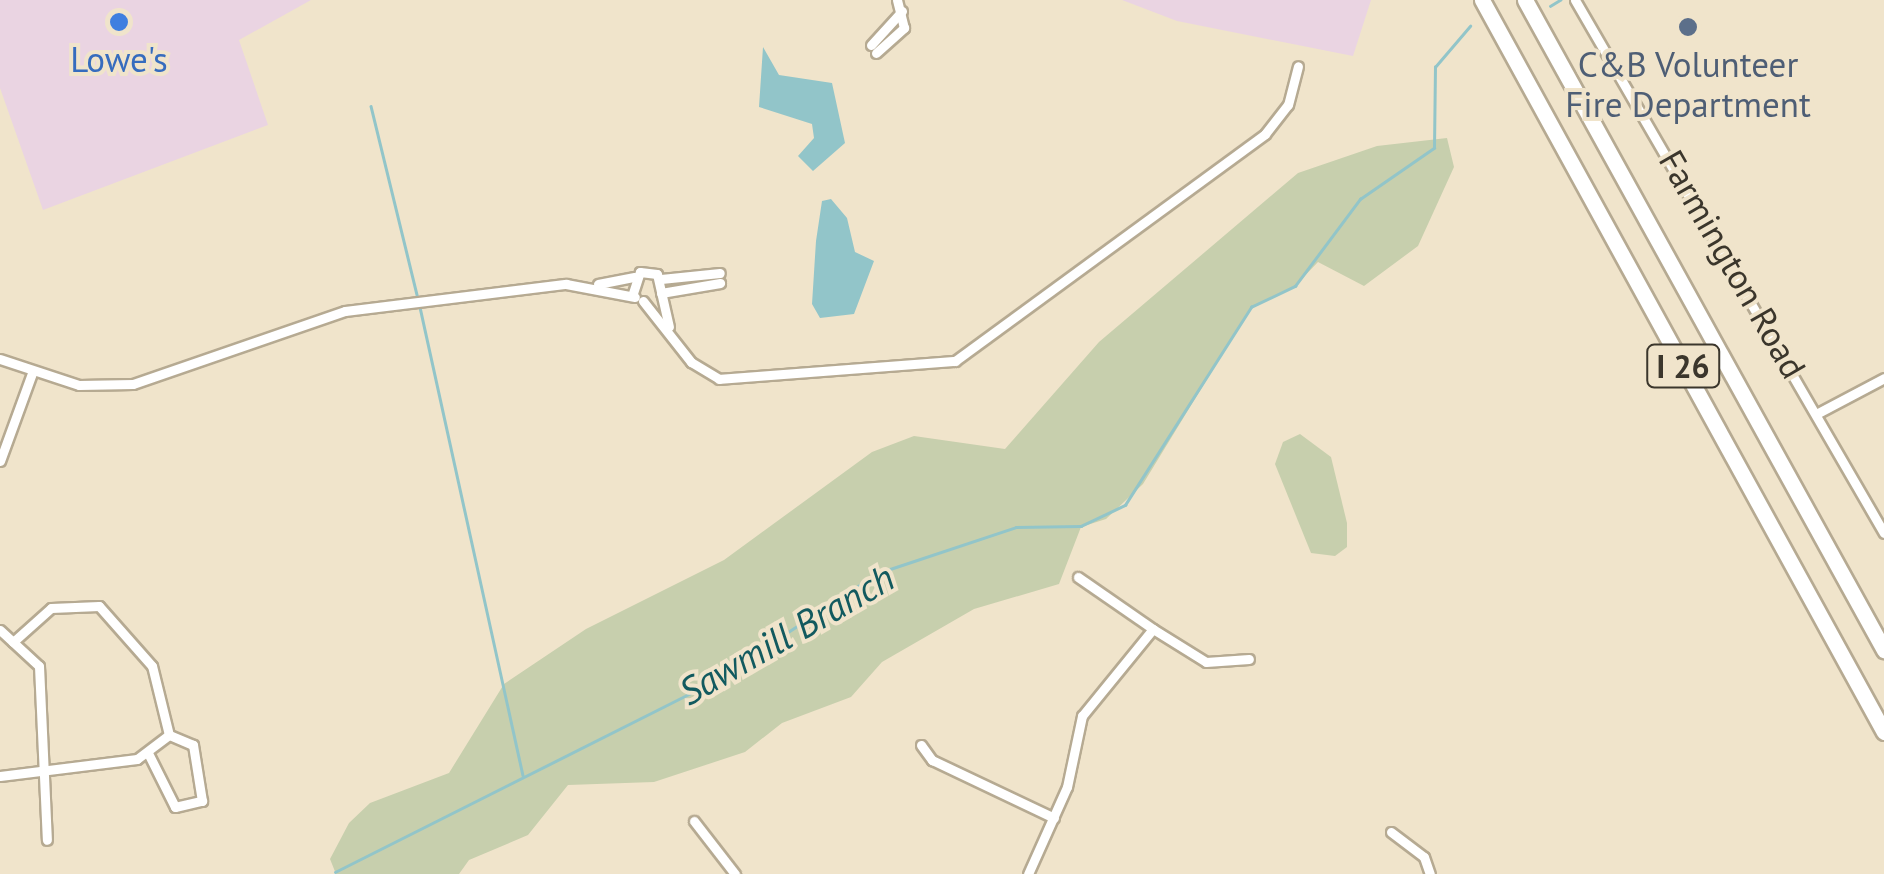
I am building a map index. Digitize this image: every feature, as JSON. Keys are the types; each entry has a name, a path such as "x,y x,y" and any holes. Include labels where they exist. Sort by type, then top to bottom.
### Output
{"highway":[{"name":"I 26","path":"1482,0 1884,732"},
{"name":"I 26","path":"1525,0 1884,650"}],"street":[{"name":"Farmington Road","path":"1575,0 1818,413 1884,533"},
{"path":"873,49 904,28 900,4"},
{"path":"634,277 639,299 704,372 736,382 955,361 1265,134 1288,106 1298,66"},
{"path":"0,360 32,373 133,384 345,311 584,286 634,277 647,270 661,279 720,278 639,299 584,286"},
{"path":"661,279 660,294 672,335"},
{"path":"0,461 32,373"},
{"path":"1818,413 1884,378"},
{"path":"1078,577 1099,583 1152,629 1206,662 1249,659"},
{"path":"14,642 52,608 99,606 152,666 168,734"},
{"path":"1028,874 1054,818 1082,716 1152,629"},
{"path":"0,630 40,666 46,840"},
{"path":"0,776 149,755 168,734"},
{"path":"149,755 176,806 202,801 192,745 168,734"},
{"path":"921,744 932,760 1054,818"},
{"path":"694,822 735,874"},
{"path":"1391,832 1424,857 1430,874"}],"shaded area":[{"path":"0,0 311,0 239,40 268,125 43,210 0,88"},
{"path":"1122,0 1371,0 1353,56 1177,21"}],"green space":[{"path":"1447,138 1454,167 1418,246 1364,286 1318,262 1295,286 1251,307 1143,484 1106,519 1081,527 1059,584 974,609 882,662 851,697 782,723 745,752 654,782 568,785 528,835 469,860 459,874 336,874 330,859 349,823 370,803 449,773 504,684 586,629 724,560 872,452 914,436 1005,449 1099,342 1298,173 1377,146"},
{"path":"1300,434 1331,457 1347,523 1347,547 1335,556 1311,553 1275,464 1283,442"}],"water":[{"path":"763,47 779,75 832,83 845,143 813,171 798,156 814,138 812,124 759,107"},
{"path":"831,199 847,218 855,252 874,261 854,314 820,318 812,304 816,241 822,201"}],"waterway":[{"name":"Sawmill Branch","path":"1550,6 1560,0"},
{"name":"Sawmill Branch","path":"335,872 710,683 878,573 1016,527 1081,526 1125,505 1251,307 1295,286 1360,199 1434,148 1435,67 1470,26"},
{"path":"371,106 418,299"},
{"path":"420,307 523,775"}],"place":[{"name":"Lowe's","path":"119,22"},
{"name":"C&B Volunteer Fire Department","path":"1688,27"}]}
